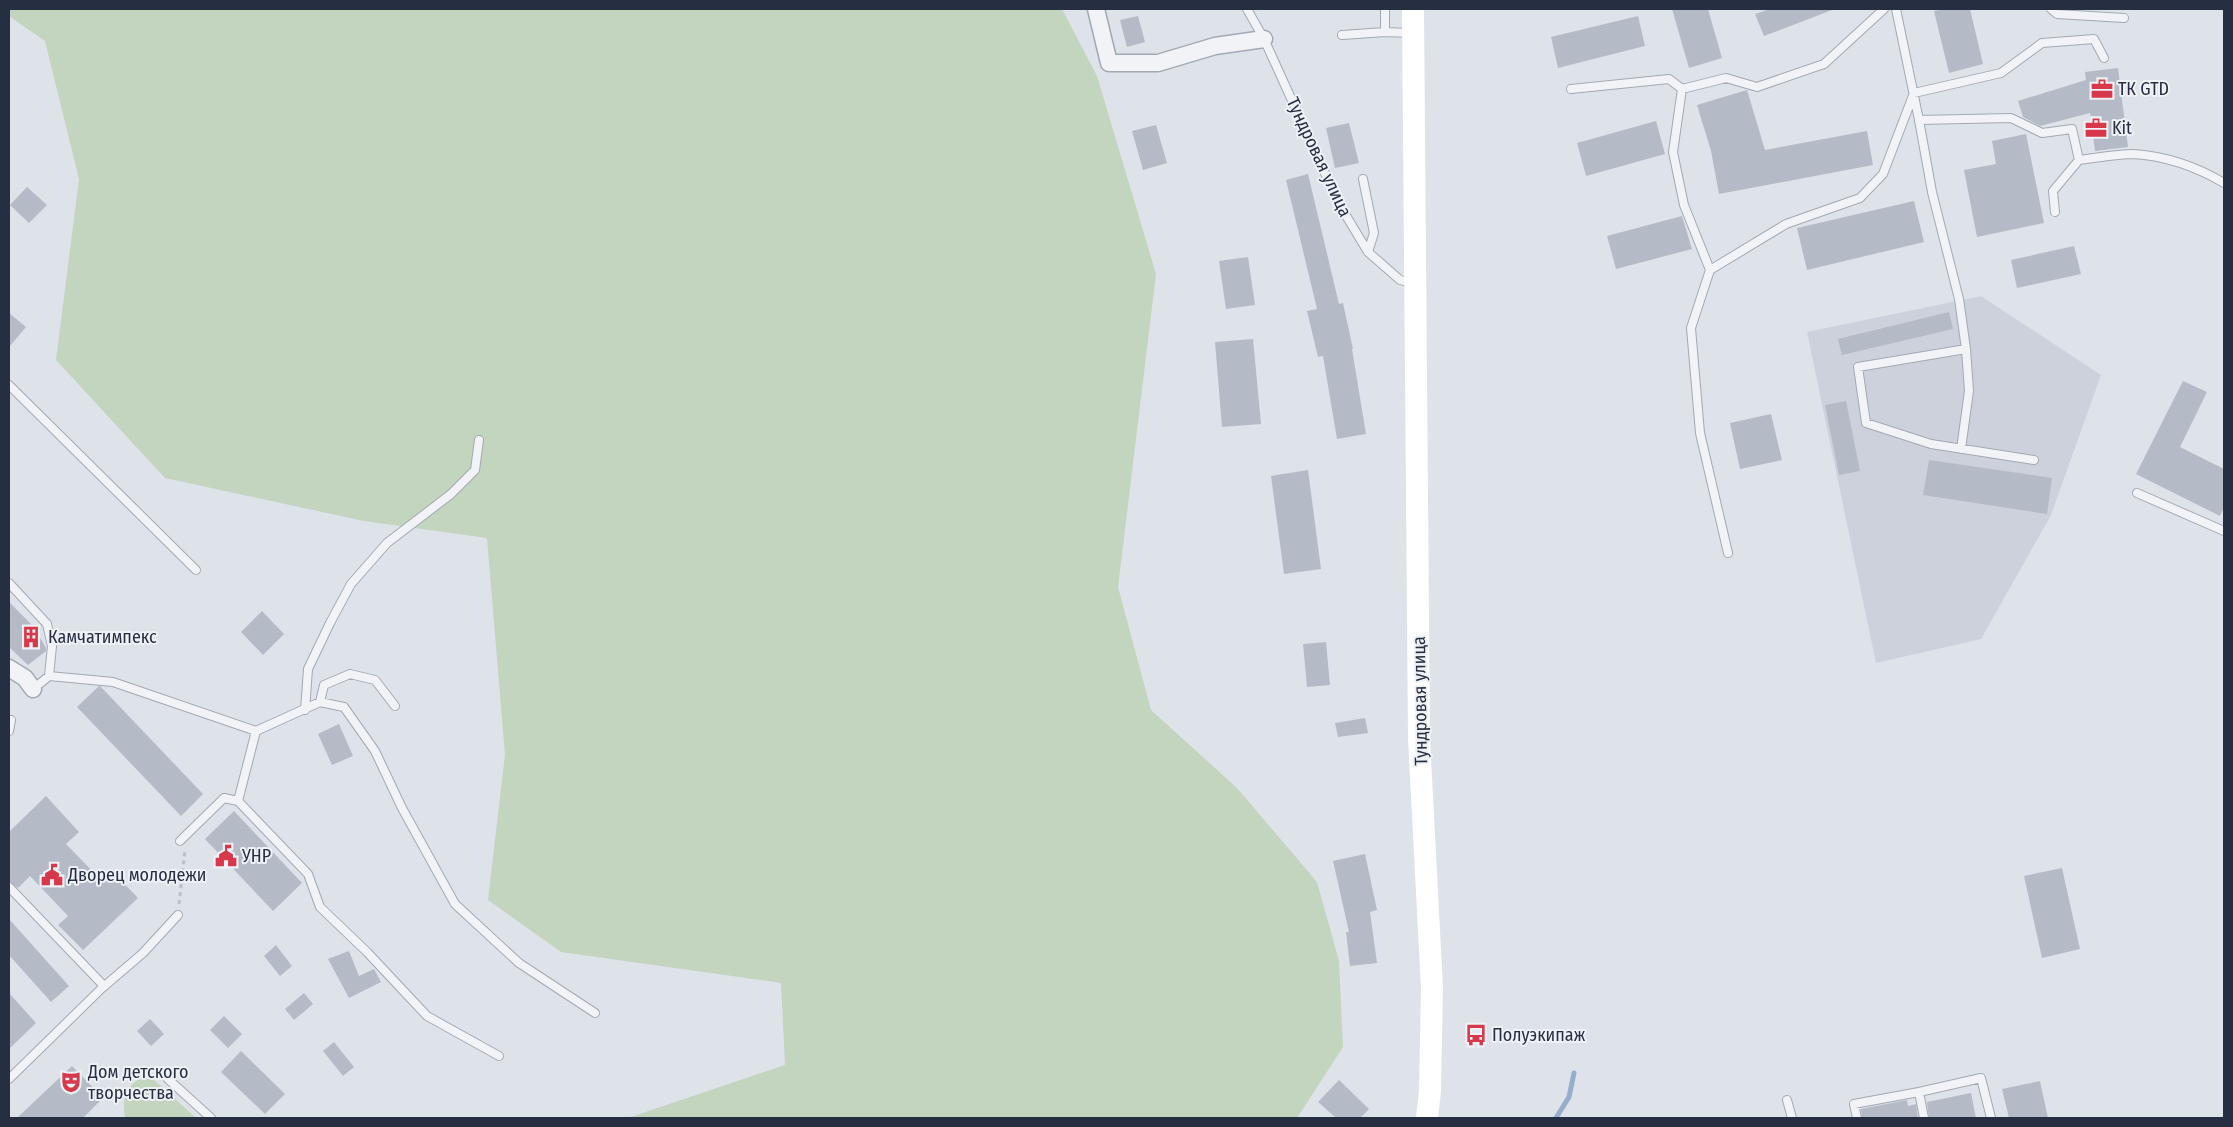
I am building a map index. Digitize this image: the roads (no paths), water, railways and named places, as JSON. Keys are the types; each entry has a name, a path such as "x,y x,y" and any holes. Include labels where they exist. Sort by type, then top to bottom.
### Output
{"main road":[{"name":"Тундровая улица","path":"1413,9 1419,739 1432,988 1430,1091 1427,1118"}],"street":[{"path":"1096,9 1109,63 1158,63 1215,46 1264,39"},
{"path":"9,668 25,678 33,690"}],"lane":[{"name":"Тундровая улица","path":"1247,9 1264,39 1339,204 1368,252 1400,280 1416,284"},
{"path":"1385,9 1385,32"},
{"path":"1682,89 1726,78 1757,87 1824,64 1884,9"},
{"path":"1896,9 1920,120 1932,192 1958,299 1966,349 1969,391 1961,449"},
{"path":"2051,9 2057,14 2124,18"},
{"path":"1342,35 1385,32 1413,33"},
{"path":"1914,93 2001,72 2042,42 2094,39 2104,58"},
{"path":"1571,89 1669,79 1682,89"},
{"path":"1682,89 1673,152 1684,205 1710,270 1691,328 1700,433 1728,553"},
{"path":"1710,270 1786,224 1860,198 1883,174 1914,93"},
{"path":"1920,120 2010,118 2042,132 2072,129 2079,160"},
{"path":"2055,212 2052,191 2079,160 2133,154 2180,163 2205,172 2224,183"},
{"path":"1363,179 1374,233 1368,252"},
{"path":"1966,349 1858,367 1866,423 1931,444 2034,460"},
{"path":"9,385 196,570"},
{"path":"305,710 308,669 330,623 352,584 387,543 451,494 475,470 478,440"},
{"path":"2137,493 2224,531"},
{"path":"9,583 48,624 52,646 49,676 33,690"},
{"path":"320,702 324,685 350,674 375,680 394,706"},
{"path":"49,676 112,682 256,731 320,702 344,707 375,751 402,808 455,904 520,963 595,1014"},
{"path":"9,731 11,720"},
{"path":"238,801 256,731"},
{"path":"182,844 224,798 238,801 308,874 320,907 367,952 426,1016 499,1056"},
{"path":"9,887 104,986"},
{"path":"9,1079 104,986 143,953 178,915"},
{"path":"1857,1118 1854,1104 1981,1078 1991,1118"},
{"path":"168,1079 211,1118"},
{"path":"1919,1092 1924,1118"},
{"path":"1788,1100 1792,1118"}],"waterway":[{"path":"1556,1118 1569,1097 1574,1073"}],"place":[{"name":"ТК GTD","path":"2102,89"},
{"name":"Kit","path":"2096,128"},
{"name":"Камчатимпекс","path":"31,637"},
{"name":"УНР","path":"226,856"},
{"name":"Дворец молодежи","path":"52,875"},
{"name":"Полуэкипаж","path":"1476,1035"},
{"name":"Дом детского творчества","path":"71,1082"}]}
